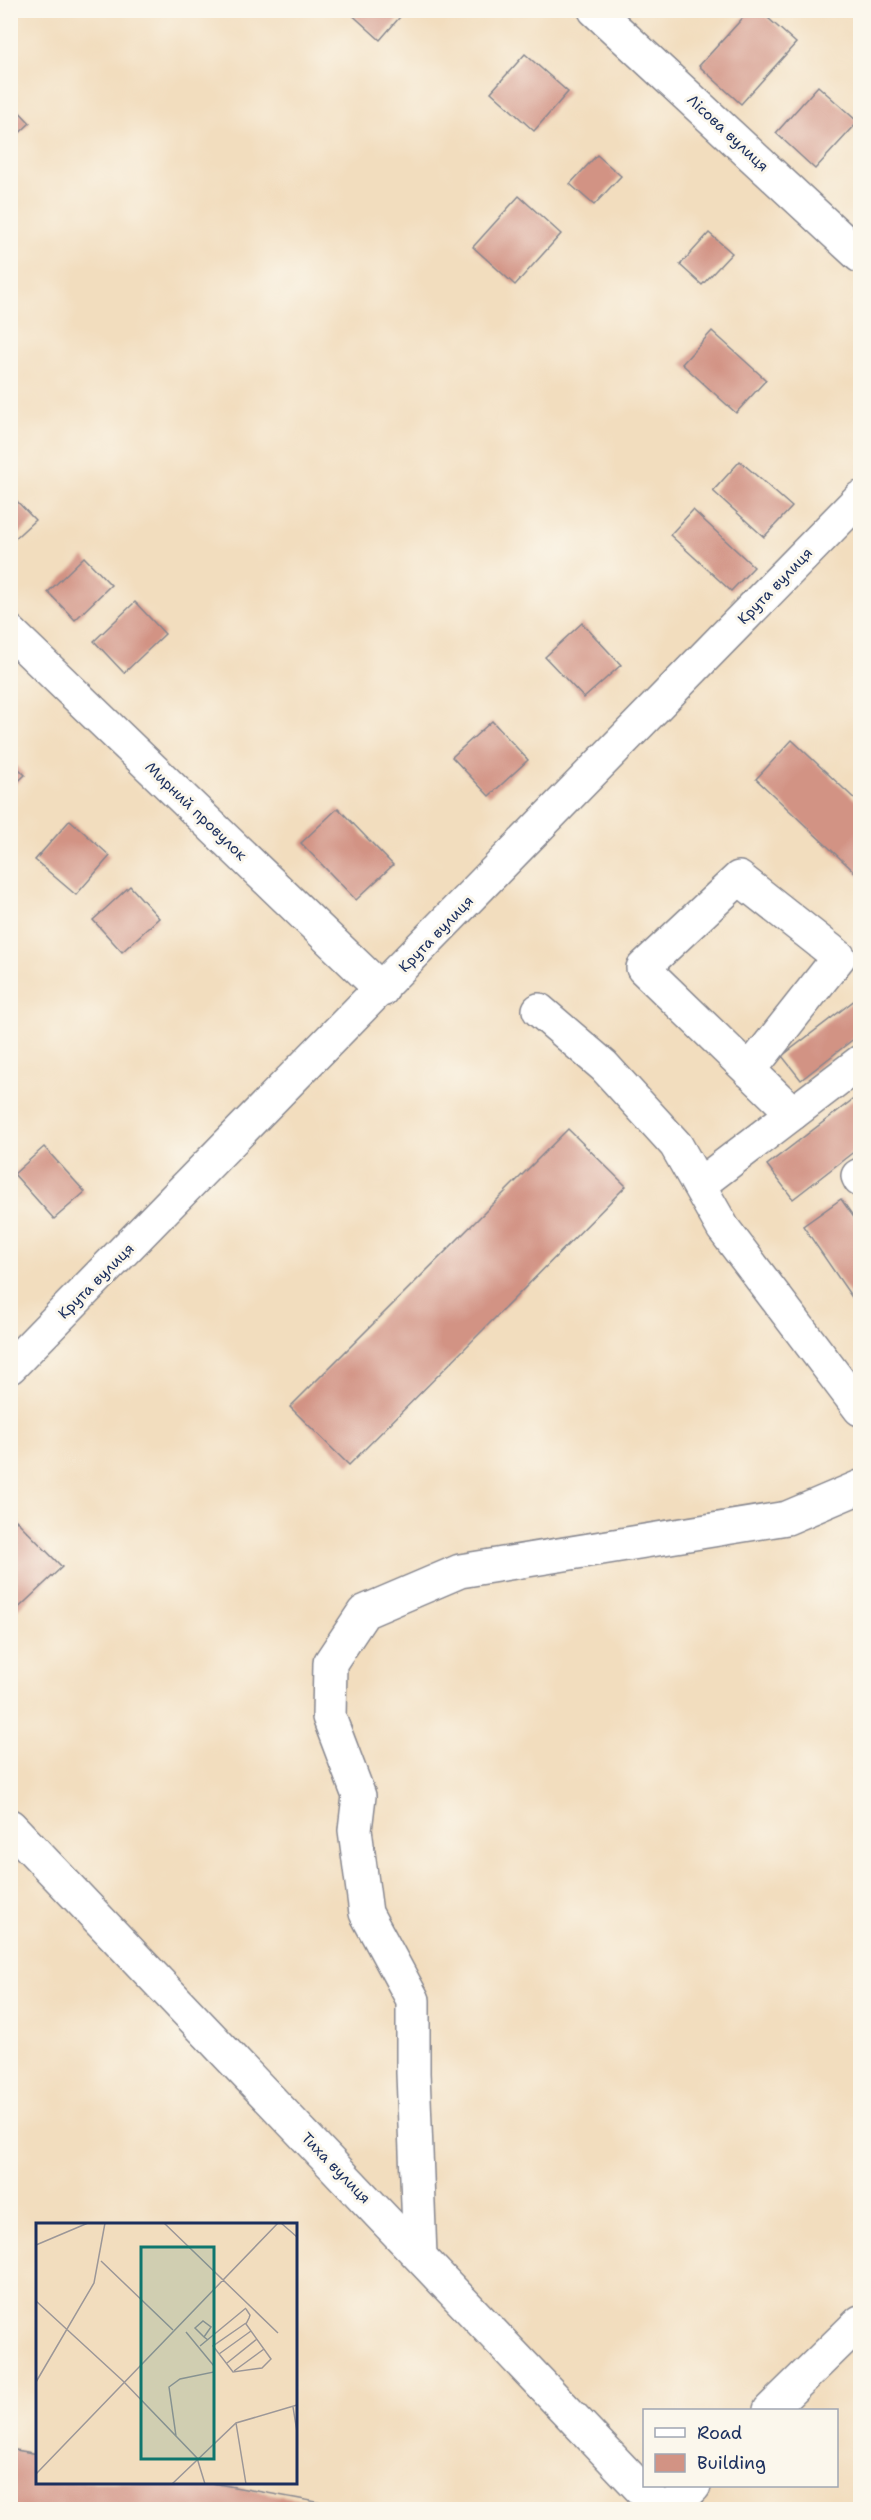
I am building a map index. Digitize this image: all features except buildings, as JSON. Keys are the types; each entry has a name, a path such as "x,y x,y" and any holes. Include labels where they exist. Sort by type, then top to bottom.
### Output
{"street":[{"name":"Лісова вулиця","path":"595,10 861,256"},
{"name":"Крута вулиця","path":"10,1367 382,990 861,498"},
{"name":"Мирний провулок","path":"10,632 382,990"},
{"path":"749,1071 839,957 739,878 643,968 749,1071 793,1113"},
{"path":"539,1010 604,1066 676,1145 723,1228 861,1409"},
{"path":"699,1185 861,1062"},
{"path":"861,1174 858,1176 861,1180"},
{"path":"420,2256 413,2073 413,2000 366,1913 355,1830 359,1796 328,1718 330,1664 364,1612 460,1572 787,1518 861,1487"},
{"name":"Тиха вулиця","path":"10,1826 661,2510"},
{"path":"771,2409 861,2322"},
{"path":"669,2510 693,2487"}]}
